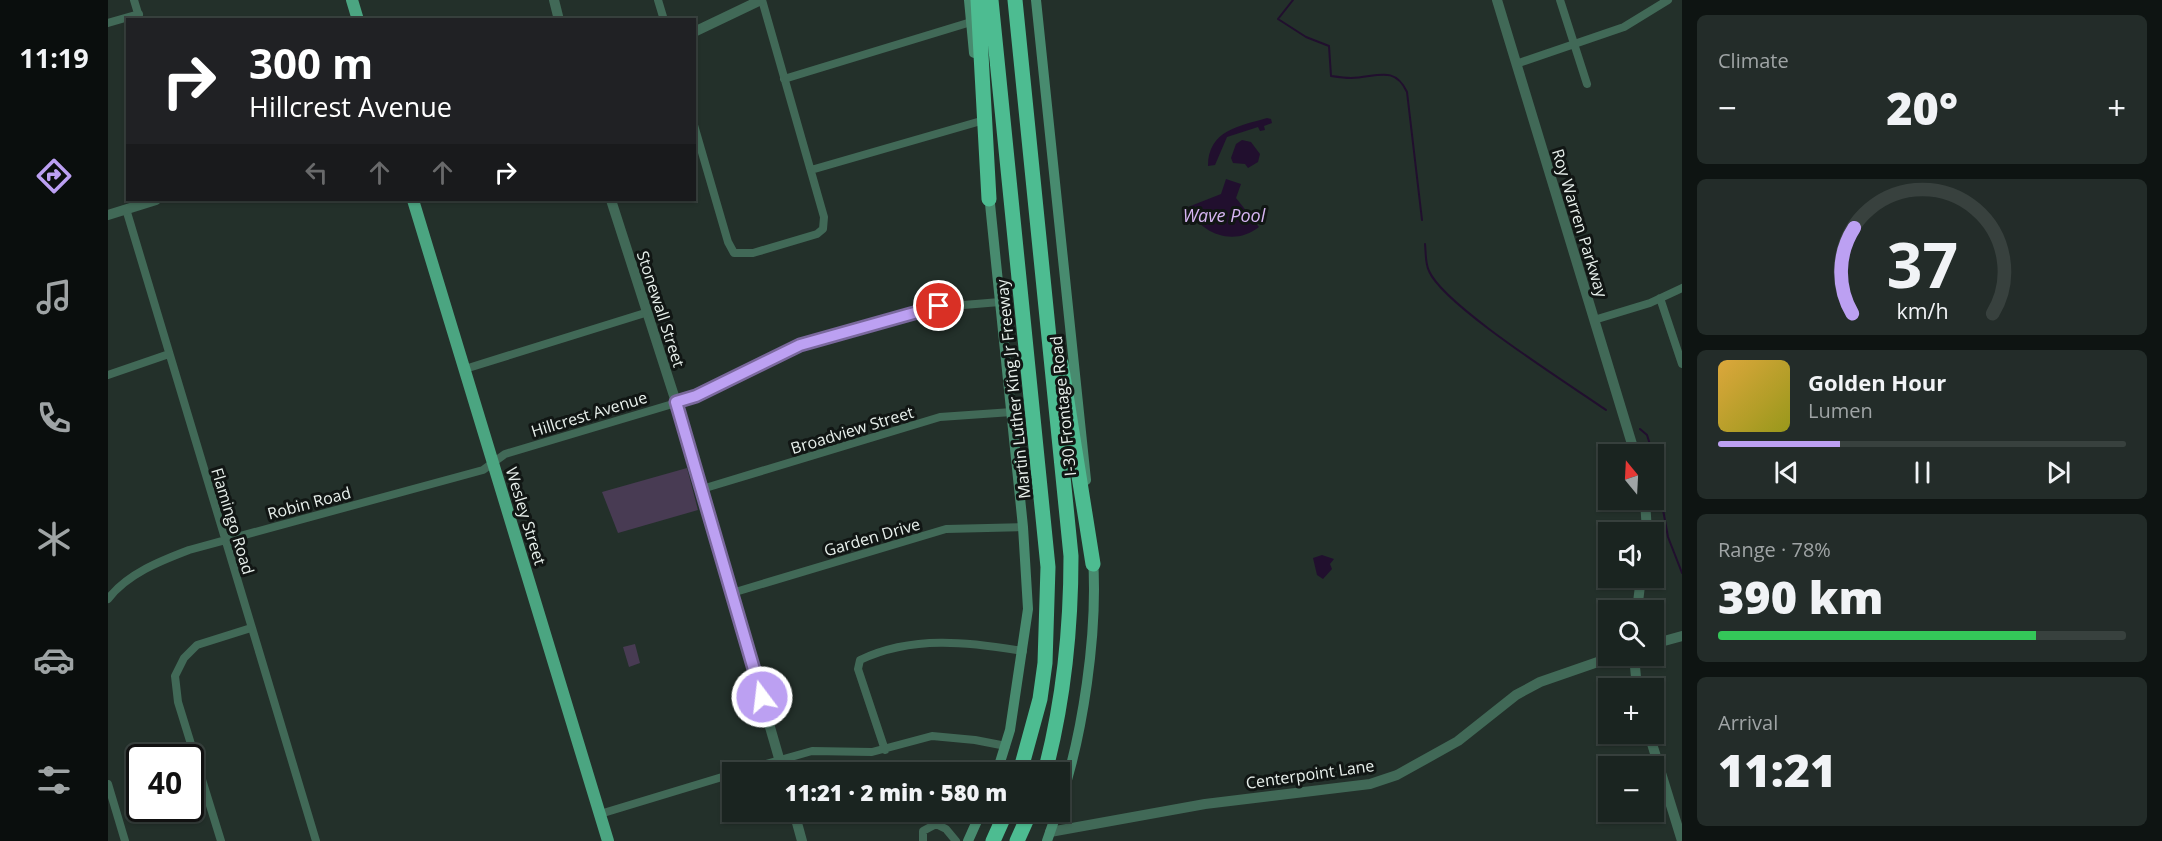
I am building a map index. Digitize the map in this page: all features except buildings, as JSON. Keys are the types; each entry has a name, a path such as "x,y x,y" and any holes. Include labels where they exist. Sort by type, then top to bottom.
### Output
{"highway":[{"path":"978,0 989,199"},
{"name":"Martin Luther King Jr Freeway","path":"991,0 1048,567 1045,663 1040,699 1023,762"},
{"path":"1015,0 1071,556 1070,631 1066,676 1047,762"},
{"path":"1037,219 1093,564"},
{"path":"993,841 1002,822"},
{"path":"1017,841 1026,822"}],"main road":[{"path":"352,0 357,18"},
{"path":"969,0 1012,412 1028,609 1006,746 1000,762"},
{"name":"I-30 Frontage Road","path":"1036,0 1079,402 1093,564 1094,599 1085,700 1070,762"},
{"name":"Wesley Street","path":"413,201 608,841"},
{"path":"968,841 977,822"},
{"path":"1049,837 1054,822"}],"street":[{"path":"134,0 140,17"},
{"path":"554,0 558,18"},
{"path":"658,0 663,18"},
{"path":"696,31 761,0 825,221 823,229 817,234 753,253 734,253 728,242 696,132"},
{"name":"Roy Warren Parkway","path":"1497,0 1632,444"},
{"path":"1560,0 1587,84"},
{"path":"1516,64 1624,27 1668,0"},
{"path":"108,23 126,20"},
{"path":"784,79 971,22"},
{"path":"811,170 981,122"},
{"path":"108,215 153,201"},
{"name":"Stonewall Street","path":"611,201 645,313 676,402 780,760"},
{"name":"Flamingo Road","path":"126,209 316,841"},
{"path":"1594,320 1660,298 1682,288"},
{"path":"1660,298 1682,364"},
{"name":"Hillcrest Avenue","path":"493,463 505,454 696,396 800,345 927,308 1000,302"},
{"path":"465,369 645,313"},
{"path":"108,375 169,354"},
{"name":"Broadview Street","path":"702,489 940,417 1012,412"},
{"name":"Robin Road","path":"108,599 116,590 154,564 189,549 483,470 493,463"},
{"name":"Garden Drive","path":"732,593 946,529 1023,527"},
{"path":"221,841 177,696 175,676 184,658 197,645 251,628"},
{"path":"1664,641 1682,636"},
{"path":"885,750 858,669 860,660 875,653 925,642 1023,651"},
{"name":"Centerpoint Lane","path":"1049,837 1205,804 1370,784 1422,763 1458,741 1516,695 1540,682 1598,662"},
{"path":"773,762 824,750 872,752 885,750 932,736 1006,746"},
{"path":"1652,744 1682,840"},
{"path":"600,814 722,777"},
{"path":"108,784 125,841"},
{"path":"797,822 802,841"},
{"path":"923,841 923,831 936,824 946,829 956,841"}],"shaded area":[{"path":"687,468 698,510 618,533 602,492"},
{"path":"635,644 640,663 629,667 623,647"}],"water":[{"path":"1267,118 1271,119 1272,123 1264,126 1265,130 1260,131 1258,127 1227,137 1215,165 1208,166 1213,144 1220,137 1236,127"},
{"path":"1242,140 1251,142 1260,154 1258,162 1248,168 1245,164 1233,163 1231,158 1236,144"},
{"name":"Wave Pool","path":"1226,179 1241,184 1236,198 1259,227 1249,233 1229,237 1219,235 1201,224 1188,207 1221,194"},
{"path":"1322,555 1334,559 1330,564 1332,569 1323,579 1317,575 1313,558"}],"waterway":[{"path":"1293,0 1278,19 1306,37 1329,46 1331,76 1351,78 1383,74 1390,75 1402,83 1407,92 1422,220"},
{"path":"1425,244 1429,271 1439,286 1458,304 1509,344 1606,410"},
{"path":"1640,429 1647,435 1650,444"},
{"path":"1663,510 1668,537 1682,573"}],"route":[{"path":"762,697 676,402 686,400 731,380 800,345 939,306"}]}
